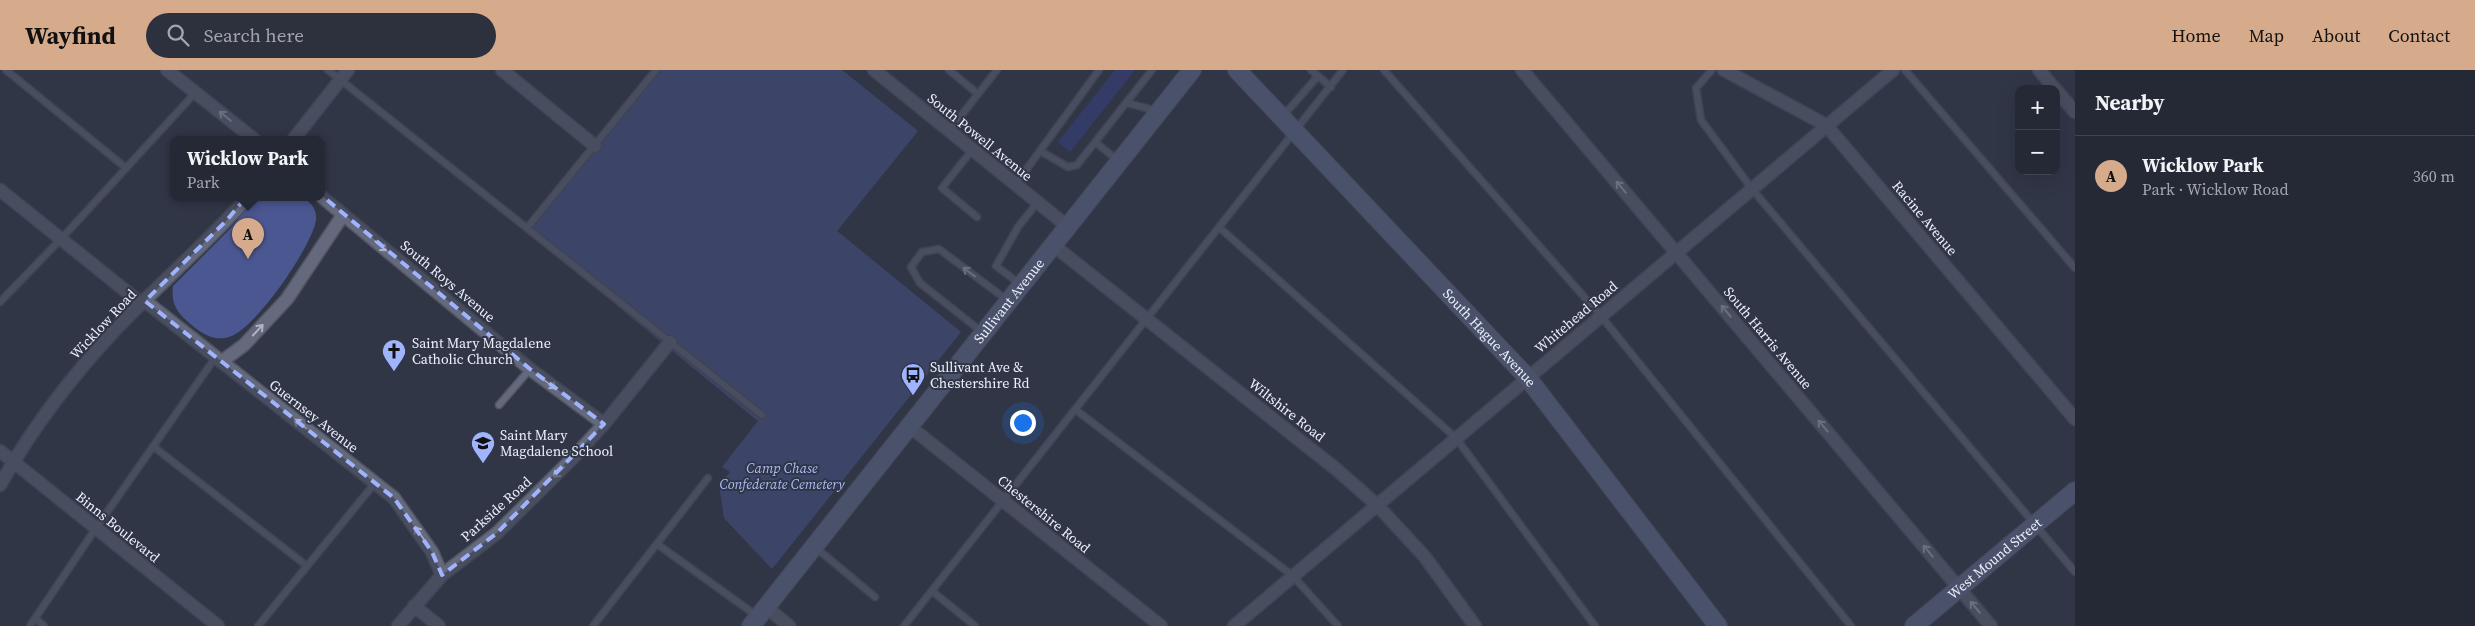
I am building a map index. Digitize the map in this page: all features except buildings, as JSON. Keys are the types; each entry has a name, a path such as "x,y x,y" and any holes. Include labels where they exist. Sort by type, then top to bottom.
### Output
{"street":[{"path":"168,70 249,136"},
{"path":"502,70 595,146"},
{"name":"South Powell Avenue","path":"874,70 1067,226"},
{"name":"Sullivant Avenue","path":"758,617 1192,70"},
{"name":"South Hague Avenue","path":"1237,70 1527,377 1718,626"},
{"name":"South Harris Avenue","path":"1522,70 1991,626"},
{"name":"Racine Avenue","path":"1724,70 1826,125 2075,419"},
{"name":"Whitehead Road","path":"1234,626 1893,70"},
{"path":"2039,70 2052,85"},
{"path":"296,136 344,75"},
{"path":"2060,94 2075,112"},
{"name":"Guernsey Avenue","path":"0,190 394,498 432,552 442,575"},
{"name":"South Roys Avenue","path":"325,200 530,368 604,424"},
{"name":"Wicklow Road","path":"0,485 50,405 115,330 244,201"},
{"path":"218,360 244,345 287,299 343,215"},
{"name":"Wiltshire Road","path":"1053,245 1378,504 1425,558 1475,626"},
{"name":"Parkside Road","path":"398,626 442,575 497,534 604,424 670,342"},
{"name":"Chestershire Road","path":"909,426 1161,626"},
{"name":"Binns Boulevard","path":"0,451 218,626"},
{"name":"West Mound Street","path":"1914,626 2075,491"},
{"path":"414,606 439,626"},
{"path":"758,617 789,626"}],"lane":[{"path":"6,70 126,168"},
{"path":"328,70 344,75 527,228 762,415"},
{"path":"527,228 656,70"},
{"path":"949,70 978,94"},
{"path":"949,131 997,70"},
{"path":"1015,185 1099,70"},
{"path":"1040,151 1068,168 1077,166 1152,70"},
{"path":"1310,70 1330,87"},
{"path":"904,626 1344,70"},
{"path":"1384,70 1601,316 1851,626"},
{"path":"1712,70 1696,88 1701,120 1752,189 2075,572"},
{"path":"1905,70 2075,268"},
{"path":"1282,117 1318,76"},
{"path":"0,302 62,240 195,92"},
{"path":"1127,103 1160,112"},
{"path":"1096,143 1119,161"},
{"path":"972,150 942,188 977,217"},
{"path":"1021,285 996,266 1018,227 1037,203"},
{"path":"1220,228 1456,438 1595,626"},
{"path":"983,333 920,283 910,267 922,252 939,248 1008,301"},
{"path":"30,626 96,528 218,360"},
{"path":"499,405 530,368"},
{"path":"1076,410 1293,576 1338,626"},
{"path":"154,447 307,566"},
{"path":"593,626 708,478"},
{"path":"258,626 375,483"},
{"path":"657,544 758,617"},
{"path":"814,546 875,597"},
{"path":"932,591 975,626"},
{"path":"36,619 44,626"}],"highlighted area":[{"path":"278,159 530,369 604,424 497,533 442,575 432,552 394,498 145,301 227,220"}],"green space":[{"name":"Camp Chase Confederate Cemetery","path":"656,70 842,70 918,131 837,231 961,332 772,569 724,518 719,485 730,472 722,467 758,421 527,232"},
{"path":"253,201 307,201 316,213 316,220 305,248 267,304 240,331 229,337 217,338 197,329 180,314 174,302 173,286 228,231"}],"place":[{"name":"Wicklow Park","path":"248,259"},
{"name":"Saint Mary Magdalene Catholic Church","path":"394,372"},
{"name":"Sullivant Ave & Chestershire Rd","path":"913,396"},
{"name":"Saint Mary Magdalene School","path":"483,464"}]}
